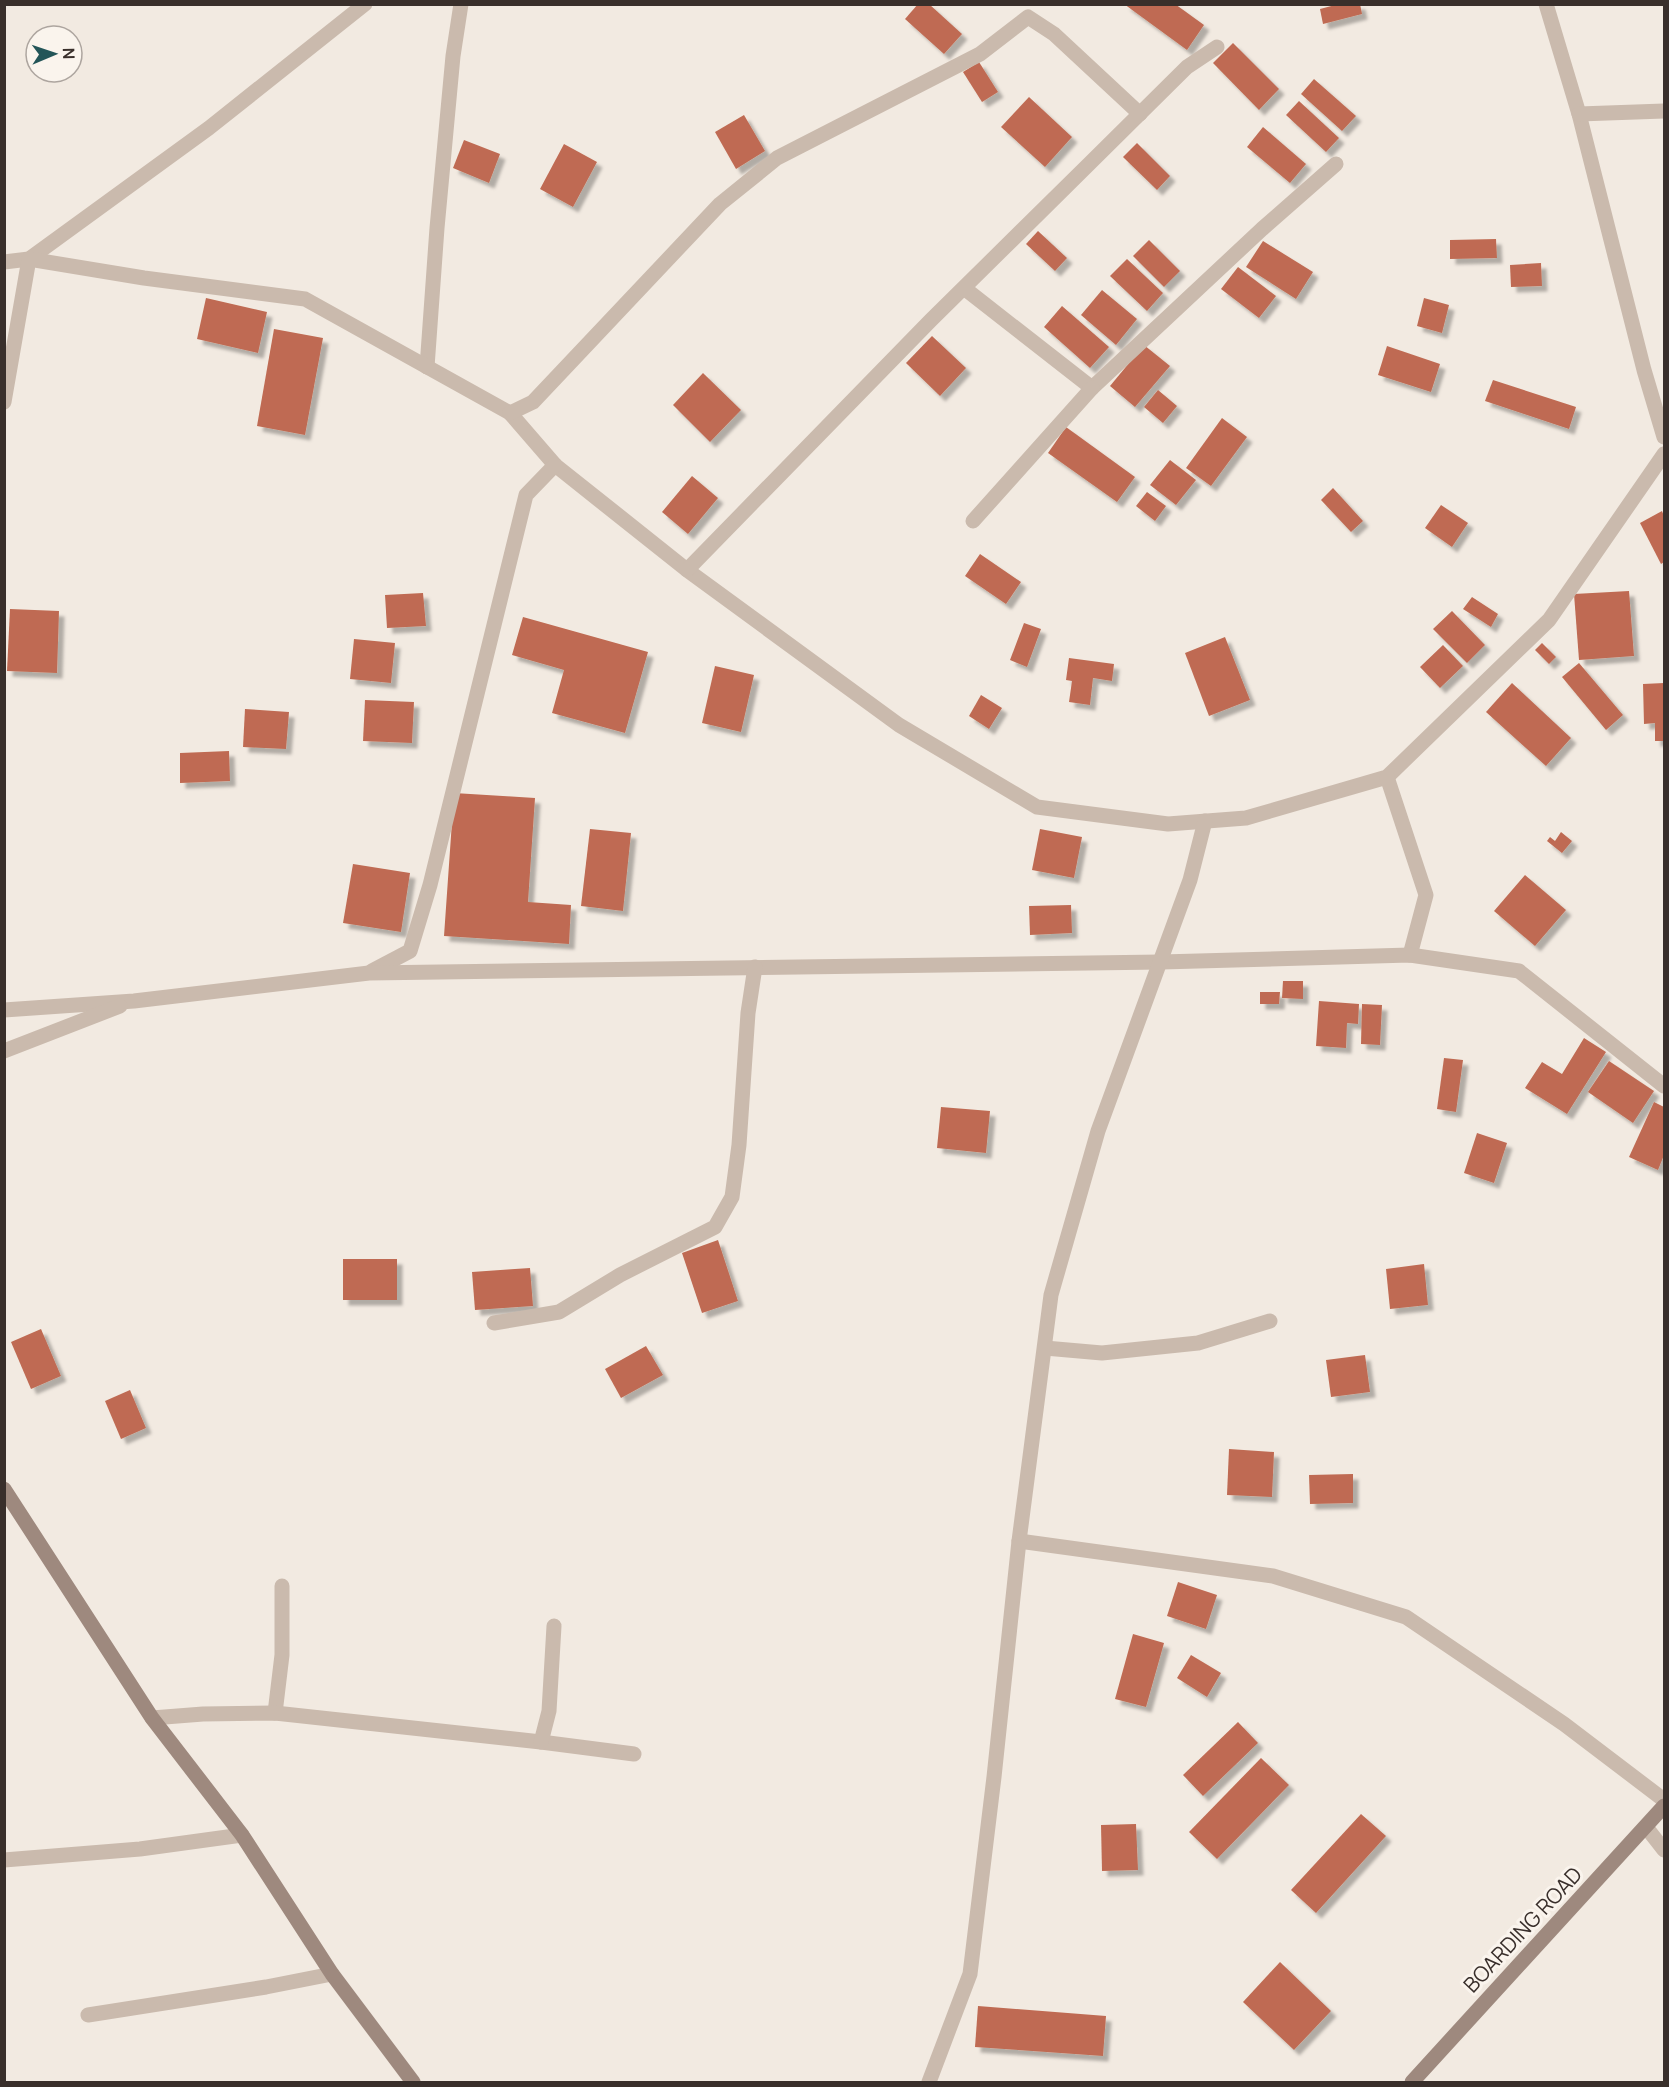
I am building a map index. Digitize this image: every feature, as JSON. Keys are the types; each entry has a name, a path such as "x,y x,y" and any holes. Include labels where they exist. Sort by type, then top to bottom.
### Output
{"main road":[{"path":"4,1489 152,1718 242,1835 332,1974 413,2082"},
{"name":"BOARDING ROAD","path":"1412,2082 1665,1806"}],"street":[{"path":"4,402 29,259 209,128 365,4"},
{"path":"427,367 440,194 453,56 461,4"},
{"path":"1546,4 1579,114 1644,370 1665,437"},
{"path":"510,413 533,402 720,204 777,158 980,54 1028,16 1054,34 1140,114"},
{"path":"687,570 964,288 1187,67 1217,47"},
{"path":"1579,114 1665,111"},
{"path":"973,521 1092,388 1262,229 1336,164"},
{"path":"4,262 29,259 144,278 304,299 510,413 555,465 687,570 899,725 1037,807 1168,824 1246,818 1386,777 1549,620 1665,454"},
{"path":"964,288 1092,388"},
{"path":"369,973 410,951 430,885 526,495 555,465"},
{"path":"1386,777 1426,895 1410,955"},
{"path":"929,2082 970,1974 996,1765 1019,1541 1051,1295 1098,1131 1190,880 1205,821"},
{"path":"4,1010 134,1001 369,973 1161,962 1410,955 1519,971 1662,1079"},
{"path":"494,1323 559,1312 620,1275 715,1227 732,1197 739,1145 748,1013 755,967"},
{"path":"4,1051 134,1001"},
{"path":"1045,1348 1102,1353 1198,1343 1270,1321"},
{"path":"1019,1541 1273,1576 1406,1617 1564,1724 1665,1800"},
{"path":"275,1713 282,1655 282,1586"},
{"path":"541,1742 549,1711 554,1626"},
{"path":"152,1718 203,1714 275,1713 634,1754"},
{"path":"1646,1827 1665,1850"},
{"path":"4,1860 140,1849 242,1835"},
{"path":"88,2015 266,1987 332,1974"}],"building":[{"path":"918,4 929,4 962,34 944,54 905,19"},
{"path":"1124,4 1175,4 1204,25 1187,50"},
{"path":"1339,4 1360,4 1362,14 1323,24 1320,9"},
{"path":"1233,43 1279,89 1259,110 1213,63"},
{"path":"979,62 998,92 982,102 963,72"},
{"path":"1314,79 1356,116 1342,131 1301,94"},
{"path":"1029,97 1072,137 1045,167 1001,127"},
{"path":"1299,101 1339,138 1326,152 1286,115"},
{"path":"744,115 765,151 736,169 715,132"},
{"path":"1263,127 1306,164 1290,183 1247,147"},
{"path":"464,140 500,154 489,183 453,168"},
{"path":"1137,143 1170,176 1157,190 1123,157"},
{"path":"564,144 597,162 573,207 540,189"},
{"path":"1038,231 1067,258 1055,271 1026,244"},
{"path":"1496,239 1497,258 1450,259 1450,240"},
{"path":"1149,240 1180,271 1164,287 1133,256"},
{"path":"1263,241 1313,272 1296,299 1246,267"},
{"path":"1127,259 1163,293 1147,311 1110,276"},
{"path":"1541,263 1542,286 1511,287 1510,265"},
{"path":"1238,267 1276,296 1259,318 1221,289"},
{"path":"1102,290 1137,319 1116,345 1081,315"},
{"path":"206,298 267,312 258,353 197,339"},
{"path":"1424,298 1449,305 1442,333 1417,326"},
{"path":"1062,306 1109,347 1090,368 1044,327"},
{"path":"274,329 323,338 305,435 257,426"},
{"path":"932,336 966,368 940,396 906,363"},
{"path":"1144,345 1170,366 1135,407 1110,386"},
{"path":"1387,346 1440,364 1431,392 1378,375"},
{"path":"703,373 741,410 710,442 673,405"},
{"path":"1493,380 1576,407 1569,429 1485,401"},
{"path":"1158,390 1177,406 1163,423 1144,407"},
{"path":"1222,418 1247,437 1211,486 1186,468"},
{"path":"1066,427 1135,477 1117,502 1048,453"},
{"path":"1170,460 1196,480 1176,505 1150,485"},
{"path":"692,476 718,498 688,534 662,512"},
{"path":"1333,488 1363,521 1351,532 1321,500"},
{"path":"1147,492 1166,506 1155,521 1136,506"},
{"path":"1441,505 1468,523 1452,547 1425,528"},
{"path":"1662,511 1664,516 1664,562 1661,564 1640,523"},
{"path":"980,554 1021,582 1006,604 965,576"},
{"path":"1629,591 1634,656 1579,660 1574,594"},
{"path":"423,593 426,626 387,628 385,595"},
{"path":"1472,597 1498,614 1491,627 1463,609"},
{"path":"10,609 59,611 57,673 7,671"},
{"path":"1452,611 1485,645 1467,663 1433,629"},
{"path":"523,617 648,652 625,733 552,713 564,670 512,655"},
{"path":"1024,623 1041,629 1027,667 1010,660"},
{"path":"1225,637 1250,700 1209,716 1185,653"},
{"path":"354,639 395,643 391,683 350,679"},
{"path":"1542,643 1556,657 1549,664 1535,650"},
{"path":"1443,645 1463,666 1440,688 1420,667"},
{"path":"1069,658 1114,664 1112,681 1093,678 1090,705 1069,702 1072,681 1066,680"},
{"path":"1579,663 1623,715 1606,730 1562,677"},
{"path":"715,666 754,675 741,732 702,723"},
{"path":"1512,683 1571,738 1546,766 1486,712"},
{"path":"1664,683 1664,741 1655,741 1655,723 1644,724 1643,684"},
{"path":"981,695 1002,708 989,729 969,716"},
{"path":"365,700 414,702 412,743 363,741"},
{"path":"245,709 289,712 286,749 243,747"},
{"path":"229,751 230,781 180,783 180,753"},
{"path":"454,793 535,798 528,902 571,905 569,944 444,936"},
{"path":"590,829 631,833 623,911 581,906"},
{"path":"1040,829 1082,837 1074,878 1032,870"},
{"path":"1561,832 1572,841 1562,853 1547,841 1550,837 1555,841"},
{"path":"353,864 410,873 401,932 343,923"},
{"path":"1525,875 1566,910 1535,946 1494,911"},
{"path":"1071,905 1072,933 1030,935 1029,906"},
{"path":"1283,981 1303,981 1303,999 1282,998"},
{"path":"1260,992 1280,992 1279,1004 1260,1004"},
{"path":"1319,1001 1359,1004 1358,1024 1347,1023 1346,1048 1316,1046"},
{"path":"1362,1004 1382,1005 1380,1045 1361,1044"},
{"path":"1584,1038 1606,1052 1567,1114 1525,1088 1542,1062 1562,1074"},
{"path":"1444,1058 1463,1060 1456,1112 1437,1109"},
{"path":"1609,1061 1654,1091 1633,1123 1588,1092"},
{"path":"1654,1102 1664,1107 1664,1155 1658,1170 1629,1157"},
{"path":"941,1107 990,1111 986,1153 937,1148"},
{"path":"1477,1133 1507,1143 1494,1183 1464,1173"},
{"path":"718,1240 738,1301 702,1313 682,1253"},
{"path":"343,1259 397,1259 397,1300 343,1300"},
{"path":"1424,1264 1428,1305 1390,1309 1386,1269"},
{"path":"530,1268 533,1306 475,1310 472,1272"},
{"path":"41,1329 61,1376 31,1389 11,1342"},
{"path":"646,1346 663,1375 621,1398 605,1369"},
{"path":"1365,1355 1370,1392 1331,1397 1326,1360"},
{"path":"130,1390 146,1428 121,1439 105,1401"},
{"path":"1229,1449 1274,1452 1272,1497 1227,1495"},
{"path":"1353,1474 1353,1503 1310,1504 1309,1475"},
{"path":"1178,1582 1217,1595 1206,1629 1167,1616"},
{"path":"1133,1634 1164,1643 1146,1707 1115,1699"},
{"path":"1191,1655 1221,1673 1207,1697 1177,1678"},
{"path":"1238,1722 1258,1743 1203,1796 1183,1775"},
{"path":"1261,1758 1289,1785 1217,1859 1189,1832"},
{"path":"1361,1814 1386,1836 1316,1913 1291,1890"},
{"path":"1136,1824 1138,1870 1102,1871 1101,1825"},
{"path":"1280,1962 1331,2011 1294,2050 1243,2002"},
{"path":"978,2006 1106,2016 1103,2056 975,2047"}]}
